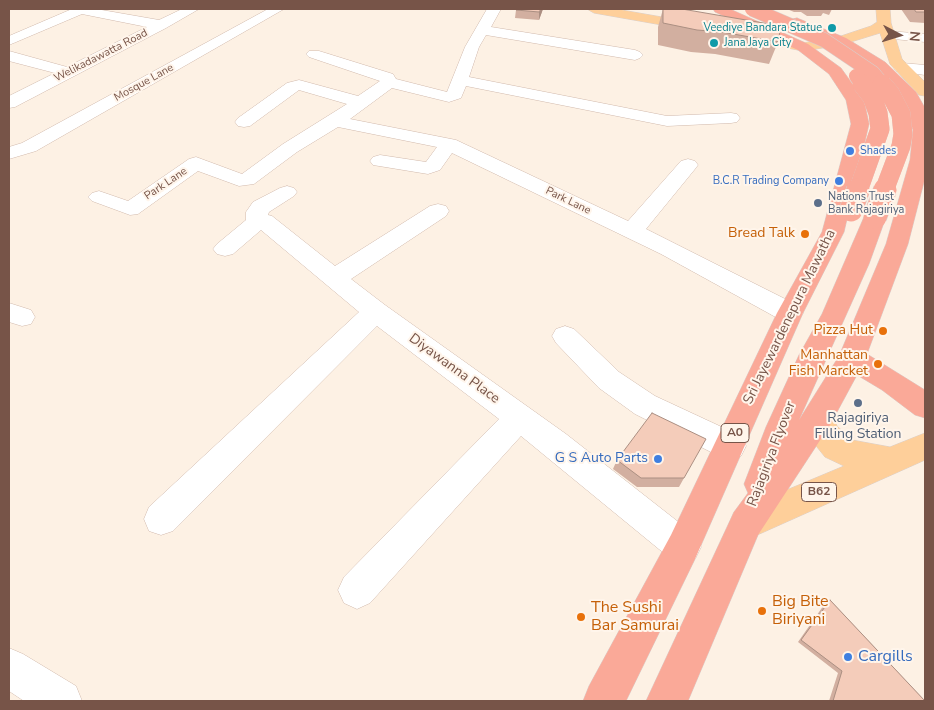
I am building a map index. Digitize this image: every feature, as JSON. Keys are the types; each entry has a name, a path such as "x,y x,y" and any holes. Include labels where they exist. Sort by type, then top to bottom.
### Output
{"highway":[{"name":"Sri Jayewardenepura Mawatha","path":"604,701 683,547 790,313 833,232 860,124 855,100 835,71 803,47 720,9"},
{"name":"Rajagiriya Flyover","path":"683,547 786,370 851,210 880,129 878,113 872,97 856,75 844,64 807,41 735,9"},
{"name":"Rajagiriya Flyover","path":"746,524 781,427 813,354 835,314 857,264 901,146 903,128 901,114 890,93 867,68 824,40 752,9"},
{"path":"666,701 746,524 818,416 852,358 897,244 920,160 922,130 920,97 879,65 834,37 766,9"},
{"path":"852,358 892,382 925,406"}],"main road":[{"path":"594,9 708,29"},
{"path":"834,37 864,18 885,22"},
{"path":"727,33 803,47 834,37 876,29 885,22"},
{"path":"885,22 898,64 920,97"},
{"path":"855,100 920,97"},
{"path":"818,416 824,433 836,447 846,453 892,461"},
{"name":"B62","path":"746,524 925,446"}],"street":[{"path":"9,41 82,9 161,25"},
{"name":"Welikadawatta Road","path":"9,103 192,9"},
{"name":"Mosque Lane","path":"9,153 29,147 277,9"},
{"path":"314,54 387,77 389,82 441,96 449,96 455,94 472,47 494,9"},
{"path":"885,22 925,38"},
{"path":"483,30 635,55"},
{"path":"9,56 69,72"},
{"path":"898,64 925,70"},
{"path":"459,80 667,121 731,118"},
{"name":"Park Lane","path":"99,197 130,209 196,163 239,180 247,180 290,148 335,121 389,82"},
{"path":"244,122 293,87 300,85 359,102"},
{"name":"Park Lane","path":"335,121 450,144 669,249 790,313"},
{"path":"380,161 428,168 433,166 450,144"},
{"path":"631,232 688,164"},
{"path":"225,249 257,222 257,212 261,207 287,192"},
{"path":"336,277 438,211"},
{"name":"Diyawanna Place","path":"257,222 264,221 336,277 376,312 519,418 683,547"},
{"path":"160,519 376,312"},
{"path":"565,336 609,380 645,405 730,446"},
{"path":"357,590 519,418"},
{"path":"9,668 61,701"}],"building":[{"path":"517,9 541,9 539,12"},
{"path":"663,9 682,9 781,26 778,42 663,23"},
{"path":"914,9 925,9 925,12 916,12"},
{"name":"G S Auto Parts","path":"652,413 706,439 684,478 641,478 617,460"},
{"name":"Cargills","path":"830,600 925,701 833,701 842,671 801,640"}],"place":[{"name":"Veediye Bandara Statue","path":"832,28"},
{"name":"Jana Jaya City","path":"714,43"},
{"name":"Shades","path":"850,151"},
{"name":"B.C.R Trading Company","path":"839,181"},
{"name":"Nations Trust Bank Rajagiriya","path":"818,203"},
{"name":"Bread Talk","path":"805,234"},
{"name":"Pizza Hut","path":"883,331"},
{"name":"Manhattan Fish Marcket","path":"878,364"},
{"name":"Rajagiriya Filling Station","path":"858,403"},
{"name":"G S Auto Parts","path":"658,459"},
{"name":"Big Bite Biriyani","path":"762,611"},
{"name":"The Sushi Bar Samurai","path":"581,617"},
{"name":"Cargills","path":"848,657"}]}
